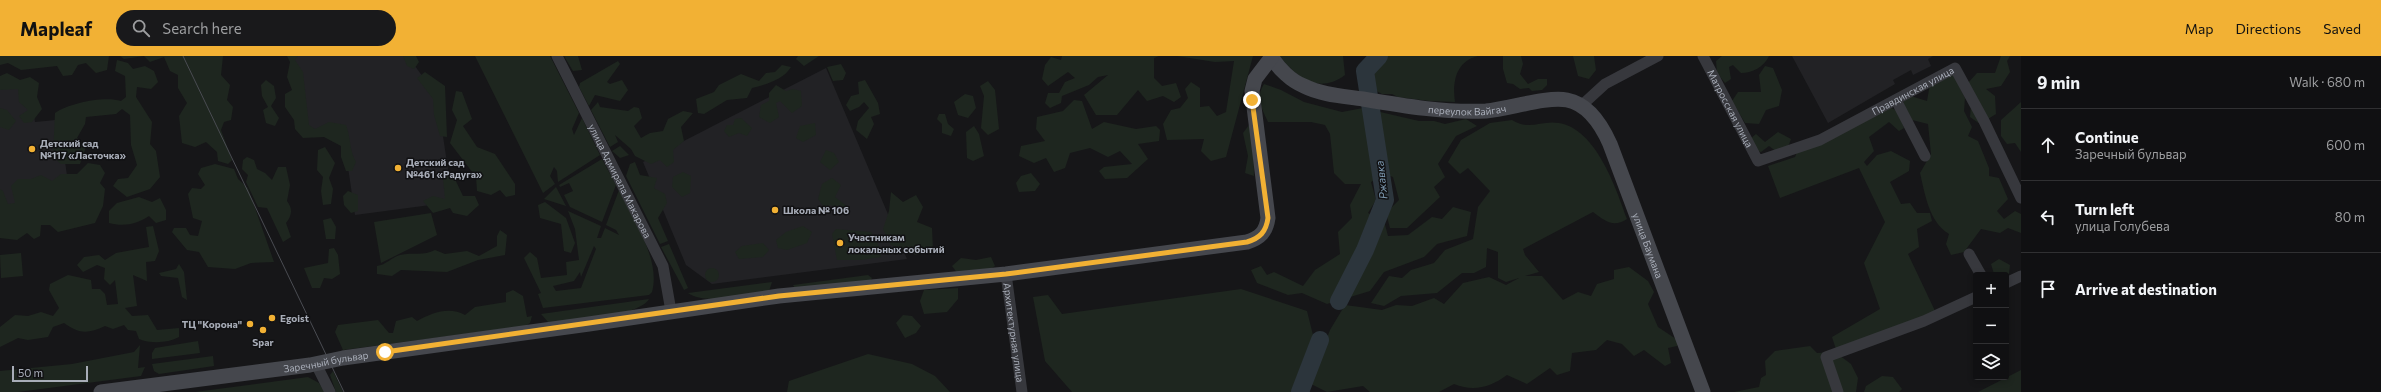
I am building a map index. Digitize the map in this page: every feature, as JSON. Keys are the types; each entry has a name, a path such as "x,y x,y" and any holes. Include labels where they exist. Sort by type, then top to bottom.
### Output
{"street":[{"name":"улица Адмирала Макарова","path":"557,56 663,266 671,311"},
{"path":"1581,106 1605,84 1658,56"},
{"name":"Матросская улица","path":"1703,56 1758,161"},
{"name":"Заречный бульвар","path":"101,392 316,364 343,358 825,290 1006,274 1247,242 1263,234 1267,227 1268,218 1252,90 1255,79 1271,57"},
{"name":"переулок Вайгач","path":"1271,57 1283,72 1302,86 1319,92 1408,106 1458,111 1487,110 1556,99 1568,100 1581,106"},
{"name":"Правдинская улица","path":"1758,161 1820,140 1955,68 1984,121 2021,198"},
{"path":"1896,100 1925,156"},
{"name":"улица Баумана","path":"1581,106 1596,120 1606,137 1703,392"},
{"path":"1969,254 1979,272"},
{"name":"Архитектурная улица","path":"1006,274 1022,392"},
{"path":"2009,282 2021,276"},
{"path":"1838,392 1826,357 1924,321 1973,298"},
{"path":"316,364 330,392"}],"shaded area":[{"path":"0,56 109,56 107,70 96,73 86,63 78,65 72,75 63,76 57,66 21,70 8,63 0,65"},
{"path":"120,56 144,56 124,59"},
{"path":"144,56 223,56 221,75 230,85 227,100 233,107 231,120 224,122 221,130 232,160 228,164 218,161 217,152 206,142 195,147 182,143 179,116 187,103 178,88 178,75 170,71 164,57 150,62"},
{"path":"287,56 298,56 295,60 303,72 309,125 315,129 329,122 346,125 352,153 356,162 352,171 346,171 341,157 341,146 324,137 303,138 295,129 294,120 285,107 285,94 292,90 287,77 290,62"},
{"name":"Детский сад №461 «Радуга»","path":"291,56 408,56 437,97 453,202 355,215 343,133 301,133"},
{"path":"403,56 416,56 419,62 414,69 407,66"},
{"path":"475,56 550,56 579,113 572,129 574,135 582,118 600,155 558,182 557,171 554,167 550,176 555,184 543,193"},
{"path":"564,56 578,56 582,70 573,71"},
{"path":"798,56 819,56 804,66 796,59"},
{"path":"1062,56 1159,56 1154,58 1154,78 1162,86 1176,83 1181,97 1174,102 1163,96 1147,101 1138,90 1117,115 1096,115 1084,95 1108,75 1098,77 1089,85 1062,96 1061,103 1050,108 1045,103 1048,93 1059,93 1065,82 1075,78 1068,72 1048,86 1042,79 1045,65 1051,57 1061,60"},
{"path":"1177,56 1253,56 1226,157 1211,161 1201,151 1204,139 1167,140 1163,124 1171,110 1180,108 1188,98 1185,89 1191,82 1200,88 1200,107 1209,106 1217,116 1226,112 1234,61 1215,62"},
{"path":"1279,56 1343,56 1345,75 1335,81 1326,83 1309,81 1293,71"},
{"path":"1371,56 1478,56 1465,62 1457,73 1454,87 1455,102 1429,101 1398,97 1392,94 1382,94 1364,84 1363,74 1375,69"},
{"path":"1503,56 1521,56 1523,64 1520,74 1528,84 1538,79 1547,79 1547,85 1542,90 1532,91 1529,88 1520,89 1513,84 1507,83 1503,69"},
{"path":"1573,56 1594,56 1596,70 1589,79 1578,76"},
{"path":"1722,56 1769,56 1761,66 1749,72 1741,73 1733,65 1729,67 1731,79 1725,83 1717,73 1716,61"},
{"path":"1792,56 1933,56 1928,59 1931,66 1913,75 1911,70 1893,80 1895,84 1828,123"},
{"path":"2001,56 2010,56 2007,61 2010,72 2001,86 1986,89 1995,96 1996,114 1980,124 1970,117 1972,94 1967,84 1977,73 1995,73"},
{"path":"117,60 128,63 133,69 145,66 154,71 158,82 151,89 137,87 136,97 152,122 150,144 156,151 160,177 150,189 127,197 113,186 118,179 128,178 137,165 131,145 130,115 122,109 116,114 86,117 85,124 77,138 86,147 80,164 61,164 53,157 55,113 61,109 78,103 106,99 121,101 126,97 125,76 115,71"},
{"path":"618,61 620,64 607,82 610,84 622,80 628,90 620,101 595,95 589,106 579,87 580,83"},
{"path":"841,64 846,73 843,80 833,81 827,67"},
{"path":"782,65 791,67 779,78 769,83 752,88 747,98 727,100 704,114 698,113 696,99 714,92 719,85 741,74 759,81 766,73 775,72"},
{"path":"1765,66 1773,68 1782,90 1779,106 1766,110 1759,124 1745,123 1732,101 1738,92 1761,92 1759,75"},
{"name":"Школа № 106","path":"826,68 907,259 712,284 686,265 643,162"},
{"path":"425,72 445,86 447,137 440,136 434,115 433,99 417,78"},
{"path":"1952,72 1965,98 1964,111 1972,127 1968,136 1978,141 1989,168 1989,176 1999,178 2008,199 1997,211 2004,219 2015,211 2021,214 2021,233 2008,228 2000,233 1981,229 1964,252 1951,255 1946,244 1949,234 1942,229 1932,215 1920,173 1931,154 1928,124 1912,120 1903,112 1904,94 1927,101 1931,78"},
{"path":"7,73 20,80 30,77 39,83 37,97 42,109 32,122 24,123 19,116 28,110 19,102 18,89 0,90 0,76"},
{"path":"266,80 274,86 276,98 271,106 279,118 275,126 266,123 263,110 268,107 262,96 261,85"},
{"path":"865,80 878,103 880,114 871,117 874,124 867,139 856,130 858,121 869,108 864,102 859,107 850,111 846,105 851,96 859,94 858,82"},
{"name":"Детский сад №117 «Ласточка»","path":"29,81 35,122 56,120 60,127 72,210 0,219 0,85"},
{"path":"988,81 995,90 999,129 988,135 981,128 984,96 980,86"},
{"path":"1264,84 1281,90 1304,102 1342,112 1363,108 1419,121 1434,121 1445,124 1466,119 1477,126 1456,136 1438,164 1445,177 1434,187 1440,197 1407,228 1390,228 1386,213 1399,200 1393,177 1385,174 1371,182 1376,200 1368,213 1384,221 1388,236 1408,235 1432,217 1442,219 1453,207 1471,212 1467,236 1437,244 1424,257 1384,272 1370,291 1327,304 1302,293 1288,295 1257,283 1251,270 1261,266 1267,275 1274,272 1303,286 1315,270 1340,254 1338,232 1352,218 1350,205 1361,184 1345,184 1334,173 1330,134 1325,125 1311,122 1268,122 1260,103 1261,89"},
{"path":"776,85 786,91 793,89 801,91 802,106 792,113 780,101 776,103 779,117 770,123 759,117 761,105 769,101 769,93"},
{"path":"456,91 462,92 472,119 463,126 477,147 495,154 515,184 515,195 506,197 500,190 491,195 477,191 476,177 450,143 457,120 452,110"},
{"path":"965,94 973,96 976,108 968,118 958,115 954,102"},
{"path":"1074,100 1082,101 1092,129 1104,122 1136,129 1156,126 1160,130 1159,141 1138,144 1148,159 1127,178 1105,179 1099,171 1104,167 1132,164 1120,151 1108,157 1090,148 1070,153 1065,168 1054,172 1046,158 1034,163 1019,156 1021,146 1045,141 1036,129 1037,117 1063,111"},
{"path":"598,102 600,107 628,111 634,107 639,108 642,118 634,126 641,138 650,133 663,131 668,119 683,111 693,113 681,127 684,141 673,150 674,162 667,167 660,160 651,164 635,156 631,149 615,135 618,142 610,147 591,110"},
{"path":"2021,102 2021,152 2015,143 2007,144 2001,136 2001,120"},
{"path":"1887,106 1898,111 1904,128 1899,131 1889,122 1869,137 1874,151 1864,162 1867,166 1877,155 1891,151 1910,161 1909,171 1890,182 1901,204 1910,203 1917,213 1930,213 1932,221 1917,229 1919,247 1908,254 1936,313 1836,349 1832,337 1880,309 1864,263 1885,222 1859,168 1780,198 1768,166 1795,157 1798,150"},
{"path":"0,108 7,110 16,121 9,130 0,127"},
{"path":"939,114 945,114 948,124 954,129 951,136 942,133 942,124 937,119"},
{"path":"741,118 752,128 747,136 739,133 729,137 724,131 727,125 733,125 735,119"},
{"path":"1512,120 1524,125 1553,122 1559,123 1572,128 1584,136 1603,162 1617,192 1627,219 1622,222 1613,223 1605,221 1593,212 1523,249 1525,255 1539,272 1525,276 1542,276 1563,300 1578,292 1591,296 1597,284 1614,279 1614,270 1629,267 1648,281 1654,292 1648,304 1658,327 1679,341 1677,346 1668,348 1671,363 1665,366 1644,350 1634,356 1622,344 1607,340 1596,350 1572,353 1570,371 1557,375 1550,368 1527,384 1507,375 1495,383 1482,387 1468,388 1454,384 1439,392 1370,392 1363,386 1327,392 1309,383 1330,330 1345,305 1382,310 1396,305 1412,306 1434,298 1444,304 1463,283 1489,277 1506,285 1519,278 1506,282 1498,278 1498,252 1487,248 1486,267 1474,273 1462,273 1437,293 1401,296 1384,306 1371,303 1389,276 1402,278 1411,270 1434,263 1445,250 1473,239 1478,207 1490,191 1468,168 1460,174 1448,162 1461,140 1490,123"},
{"path":"815,123 816,135 803,142 796,138 800,126"},
{"path":"1249,125 1253,135 1254,176 1245,173 1248,156 1243,133"},
{"path":"974,126 979,134 984,156 973,161 967,158 966,132"},
{"path":"1778,132 1791,139 1788,147 1777,152 1769,146 1761,152 1754,150 1750,139 1756,134 1765,142"},
{"path":"620,146 629,155 620,158 612,151"},
{"path":"325,147 335,163 329,178 333,189 331,204 323,205 321,191 323,177 317,170 318,150"},
{"path":"826,150 834,153 839,162 830,170 820,162"},
{"path":"247,157 254,160 257,169 265,173 272,180 278,167 286,167 290,185 287,201 291,212 286,223 291,237 283,242 267,208 258,207 246,182 248,175 242,169 243,160"},
{"path":"602,159 616,185 602,222 570,207 564,195 573,191 569,183 560,187 559,185"},
{"path":"635,162 640,175 657,178 654,188 665,194 667,203 658,218 668,241 660,244 626,176 630,164"},
{"path":"88,163 100,165 105,173 100,183 105,189 103,206 95,223 58,232 50,225 41,225 40,236 34,239 27,233 17,240 0,238 0,189 3,191 8,204 15,203 11,186 18,179 31,179 41,175 52,181 61,174 77,174"},
{"path":"215,164 234,169 238,179 248,188 274,262 251,263 235,269 208,267 199,252 187,250 172,232 174,228 186,228 190,235 198,236 202,221 193,218 188,194 192,188 201,189 205,185 198,174 201,168"},
{"path":"683,172 691,176 690,193 682,197 672,187 673,177"},
{"path":"1031,173 1040,184 1035,191 1019,192 1016,183 1021,176"},
{"path":"453,175 463,196 475,196 479,205 467,216 453,213 450,208 433,213 423,201 433,196 445,199 443,178"},
{"path":"832,178 841,185 835,197 848,207 847,214 840,213 831,205 824,207 818,199 822,184"},
{"path":"556,187 566,206 544,199"},
{"path":"619,190 638,227 649,253 653,267 654,280 652,292 649,295 543,308 538,294 541,293 524,258 530,252 537,258 541,278 567,275 566,262 579,260 575,229 568,211 601,226 597,238 601,238 605,228 619,235 616,230 606,225","holes":["594,246 596,249 581,288 556,291 553,286 574,281 580,272 581,277"]},
{"path":"348,191 358,195 358,211 351,213 344,205 343,196"},
{"path":"891,192 903,202 916,195 923,207 917,222 932,228 933,250 916,255 891,245 883,229 889,211"},
{"path":"139,197 152,202 160,198 166,210 166,220 156,223 149,216 130,224 120,225 109,223 109,211 117,203"},
{"path":"545,202 566,218 575,243 571,253 564,251 561,224 540,218 538,205"},
{"path":"431,213 437,235 381,263 374,222"},
{"path":"331,218 336,227 335,239 326,239 323,220"},
{"path":"153,226 159,251 155,261 146,262 147,281 133,275 137,306 125,308 132,316 148,315 157,330 179,328 179,337 165,342 149,342 139,339 136,331 128,330 124,325 113,329 105,326 84,332 69,327 64,323 53,327 48,337 28,340 18,338 0,347 0,327 15,315 28,316 41,312 53,316 59,308 49,290 50,284 68,275 91,280 92,289 100,289 105,294 107,305 118,304 115,280 110,285 104,279 105,268 97,265 83,272 77,265 84,257 99,255 105,260 116,253 149,247 146,227"},
{"path":"803,226 812,232 807,243 787,250 778,248 776,240 786,232"},
{"path":"836,229 871,232 880,248 881,257 860,260 837,260 832,234"},
{"path":"500,230 507,235 505,255 478,260 447,272 401,270 392,276 377,274 377,266 400,255 427,253 435,250 445,254 467,251 479,256 497,246 497,236"},
{"path":"763,243 769,250 763,257 739,259 735,252 742,246"},
{"path":"669,244 688,288 684,290 661,247"},
{"path":"334,248 338,255 340,274 332,279 324,278 320,288 312,288 304,268 328,263 329,249"},
{"path":"21,253 23,276 1,278 0,255"},
{"path":"991,257 995,266 987,271 958,274 952,266 961,258 976,260"},
{"path":"1999,259 2010,265 2009,274 2009,272 1993,272 1991,264"},
{"path":"179,264 184,272 187,300 182,297 178,278 161,276 159,273 176,269"},
{"path":"712,268 717,270 719,275 717,280 712,282 707,280 705,275 707,270"},
{"path":"868,275 872,278 869,283 796,290 793,285"},
{"path":"772,282 769,291 727,298 705,299 688,293"},
{"path":"958,288 958,299 947,312 924,314 920,301 924,290"},
{"path":"1241,289 1307,311 1314,339 1294,392 1072,392 1045,361 1033,297 1048,295 1062,314"},
{"path":"513,290 523,296 527,317 532,316 530,323 525,326 343,350 335,332 338,325 378,320 389,333 393,333 396,321 412,317 417,321 435,313 447,311 459,312 465,315 475,307 506,302 506,293"},
{"path":"649,299 643,305 632,310 605,316 548,322 541,314"},
{"path":"903,315 912,316 921,326 916,333 905,338 896,323"},
{"path":"198,341 200,353 152,359 152,353 155,348"},
{"path":"140,345 138,368 145,367 141,376 18,392 0,392 0,371 72,364 134,352"},
{"path":"1810,346 1817,353 1835,352 1851,364 1858,378 1856,392 1734,392 1759,387 1761,378 1766,375 1765,361 1775,351"},
{"path":"868,354 912,364 935,376 950,392 787,392 789,381"},
{"path":"213,356 214,366 159,374 154,371 152,364"},
{"path":"2021,370 2021,392 1978,392 2001,380 2009,380 2009,376"},
{"path":"333,371 343,392 336,392 330,375"},
{"path":"1882,376 1893,377 1902,389 1899,392 1864,392 1866,386"},
{"path":"308,377 319,383 325,392 195,392"}],"waterway":[{"name":"Ржавка","path":"1339,301 1365,250 1385,200 1365,71 1379,56"},
{"path":"1300,392 1320,340"}],"tram line":[{"path":"183,56 344,392"}],"place":[{"name":"Детский сад №117 «Ласточка»","path":"32,149"},
{"name":"Детский сад №461 «Радуга»","path":"398,168"},
{"name":"Школа № 106","path":"775,210"},
{"name":"Участникам локальных событий","path":"840,243"},
{"name":"Egoist","path":"272,318"},
{"name":"ТЦ \"Корона\"","path":"250,324"},
{"name":"Spar","path":"263,330"}],"route":[{"path":"385,352 589,324 730,302 825,290 1006,274 1247,242 1263,234 1267,227 1268,218 1252,100"}]}
